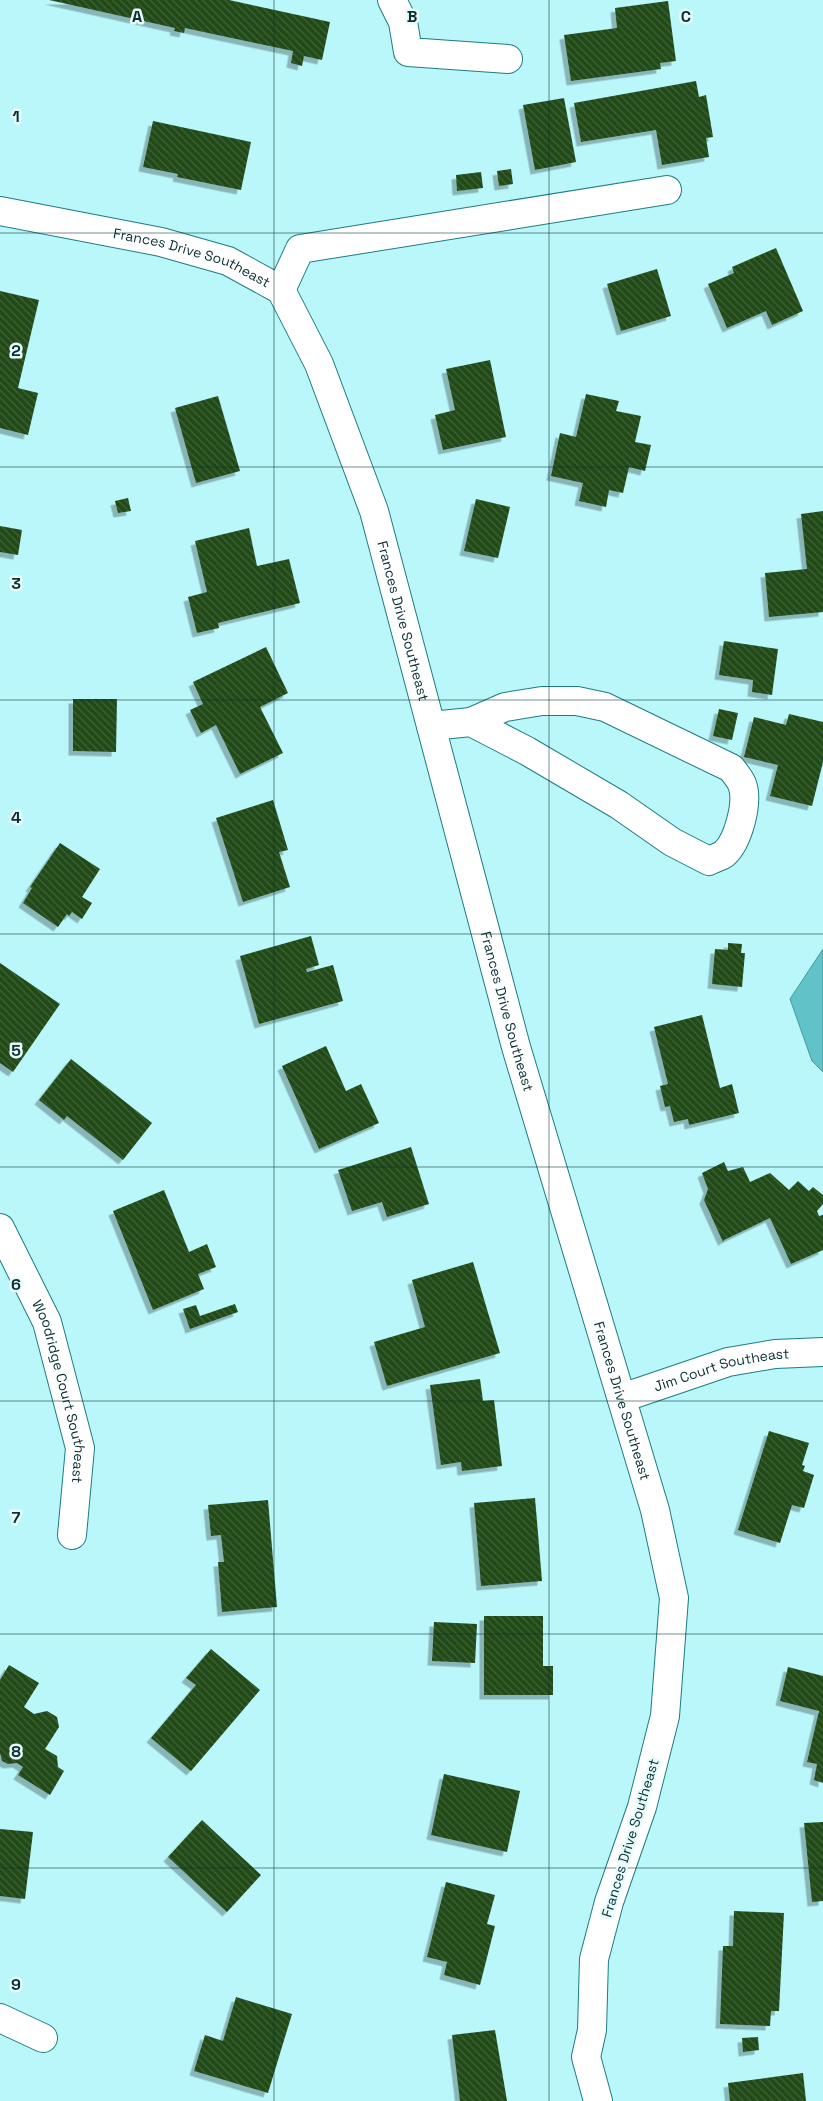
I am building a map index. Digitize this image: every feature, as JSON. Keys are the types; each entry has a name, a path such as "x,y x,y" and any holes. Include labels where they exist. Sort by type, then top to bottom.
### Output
{"street":[{"path":"392,0 403,22 408,52 508,59"},
{"path":"281,290 300,249 667,190"},
{"name":"Frances Drive Southeast","path":"0,211 161,242 228,261 281,290 319,364 374,511 516,1047 655,1510 674,1598 665,1716 642,1807 610,1902 594,1959 592,2030 586,2057 598,2101"},
{"path":"431,726 471,722 505,707 542,701 577,701 604,707 731,768 742,783 745,797 743,814 735,836 724,853 709,860 672,842 619,806 527,751 471,722"},
{"name":"Woodridge Court Southeast","path":"0,1228 47,1322 80,1448 72,1535"},
{"name":"Jim Court Southeast","path":"622,1398 728,1362 775,1354 823,1352"},
{"path":"0,2018 43,2038"}],"water":[{"path":"823,949 823,1072 812,1061 790,999"}],"building":[{"path":"49,0 229,0 330,22 322,60 304,56 302,66 291,63 293,51 185,28 184,33 174,31 175,28"},
{"path":"668,1 676,61 660,63 661,69 571,81 564,35 617,28 615,8"},
{"path":"696,81 699,97 706,95 713,137 706,138 709,157 662,165 656,130 581,142 574,103"},
{"path":"564,98 576,162 535,170 523,105"},
{"path":"153,121 251,142 241,190 177,177 178,174 143,167"},
{"path":"511,169 513,184 499,186 497,171"},
{"path":"481,172 483,188 457,191 456,175"},
{"path":"776,248 803,311 772,325 766,311 727,328 708,284 734,273 732,267"},
{"path":"657,269 671,316 621,331 607,284"},
{"path":"0,291 39,300 18,388 38,393 28,435 0,428"},
{"path":"490,360 506,437 443,450 435,415 455,410 446,369"},
{"path":"586,394 619,401 616,411 641,416 635,442 651,445 645,471 629,467 623,493 609,490 606,507 579,501 583,483 551,476 560,433 576,437"},
{"path":"218,396 240,471 196,483 175,408"},
{"path":"128,498 131,511 118,513 115,501"},
{"path":"476,499 510,507 498,558 464,551"},
{"path":"823,511 823,612 769,617 765,573 807,569 801,514"},
{"path":"0,526 22,530 18,555 0,552"},
{"path":"249,528 257,566 289,559 300,603 218,623 219,628 197,633 188,597 207,592 195,541"},
{"path":"724,641 778,649 772,695 752,692 753,680 719,675"},
{"path":"266,647 288,693 260,707 283,753 240,774 216,725 201,733 190,710 203,704 193,682"},
{"path":"73,699 117,699 116,752 73,751"},
{"path":"719,709 738,713 732,740 713,736"},
{"path":"789,714 823,722 823,762 812,806 770,796 778,765 744,757 754,717 786,725"},
{"path":"273,800 288,850 279,852 290,887 243,902 216,818"},
{"path":"60,843 100,869 82,897 92,903 82,919 72,912 69,916 67,914 58,927 23,903 32,888 30,887"},
{"path":"311,936 319,965 306,969 307,972 333,965 343,1001 259,1024 240,956"},
{"path":"728,943 742,944 741,953 745,953 742,987 712,984 715,949 728,950"},
{"path":"0,963 60,1004 13,1072 0,1063"},
{"path":"702,1015 720,1088 732,1084 739,1113 689,1125 688,1119 674,1122 670,1106 665,1107 660,1086 668,1084 654,1027"},
{"path":"326,1046 346,1091 361,1084 379,1123 319,1149 282,1066"},
{"path":"71,1059 152,1123 123,1160 67,1116 64,1120 39,1100"},
{"path":"411,1147 429,1204 387,1217 382,1202 352,1211 338,1170"},
{"path":"724,1162 728,1171 743,1167 750,1182 770,1173 789,1190 798,1181 809,1191 813,1187 823,1195 823,1204 817,1211 819,1216 823,1215 823,1250 791,1264 770,1218 723,1242 704,1200 708,1189 702,1173"},
{"path":"164,1190 189,1252 207,1244 216,1267 198,1274 204,1289 153,1310 113,1211"},
{"path":"473,1262 500,1353 387,1386 374,1342 425,1327 412,1280"},
{"path":"235,1304 238,1312 190,1329 183,1309 196,1305 200,1316"},
{"path":"480,1379 483,1401 494,1400 502,1466 462,1471 461,1462 441,1465 430,1385"},
{"path":"769,1431 809,1443 802,1465 805,1466 803,1471 814,1475 804,1508 792,1505 780,1543 738,1530"},
{"path":"535,1498 542,1581 481,1586 474,1503"},
{"path":"268,1500 277,1607 222,1612 218,1562 224,1562 221,1535 211,1536 208,1505"},
{"path":"484,1616 543,1616 543,1666 553,1666 553,1695 484,1695"},
{"path":"434,1622 477,1624 475,1663 432,1661"},
{"path":"211,1649 260,1690 191,1771 151,1738 196,1685 186,1678"},
{"path":"9,1665 39,1683 24,1707 34,1714 47,1711 57,1717 59,1727 45,1749 57,1756 58,1767 64,1771 50,1795 18,1775 23,1767 17,1763 8,1764 2,1761 0,1753 0,1680"},
{"path":"788,1667 823,1676 823,1783 814,1780 817,1764 807,1762 819,1711 780,1701"},
{"path":"444,1774 520,1791 507,1852 431,1835"},
{"path":"202,1820 261,1875 227,1912 168,1857"},
{"path":"823,1822 823,1901 812,1902 804,1823"},
{"path":"0,1829 33,1832 25,1899 0,1896"},
{"path":"446,1882 495,1895 487,1924 495,1926 480,1985 444,1975 447,1962 427,1957"},
{"path":"734,1911 784,1913 779,2011 771,2011 770,2026 720,2024 723,1946 733,1946"},
{"path":"236,1997 292,2014 268,2093 194,2071 205,2035 223,2041"},
{"path":"495,2030 507,2101 460,2101 452,2035"},
{"path":"758,2037 759,2050 743,2052 742,2038"},
{"path":"803,2073 806,2101 730,2101 728,2083"}]}
